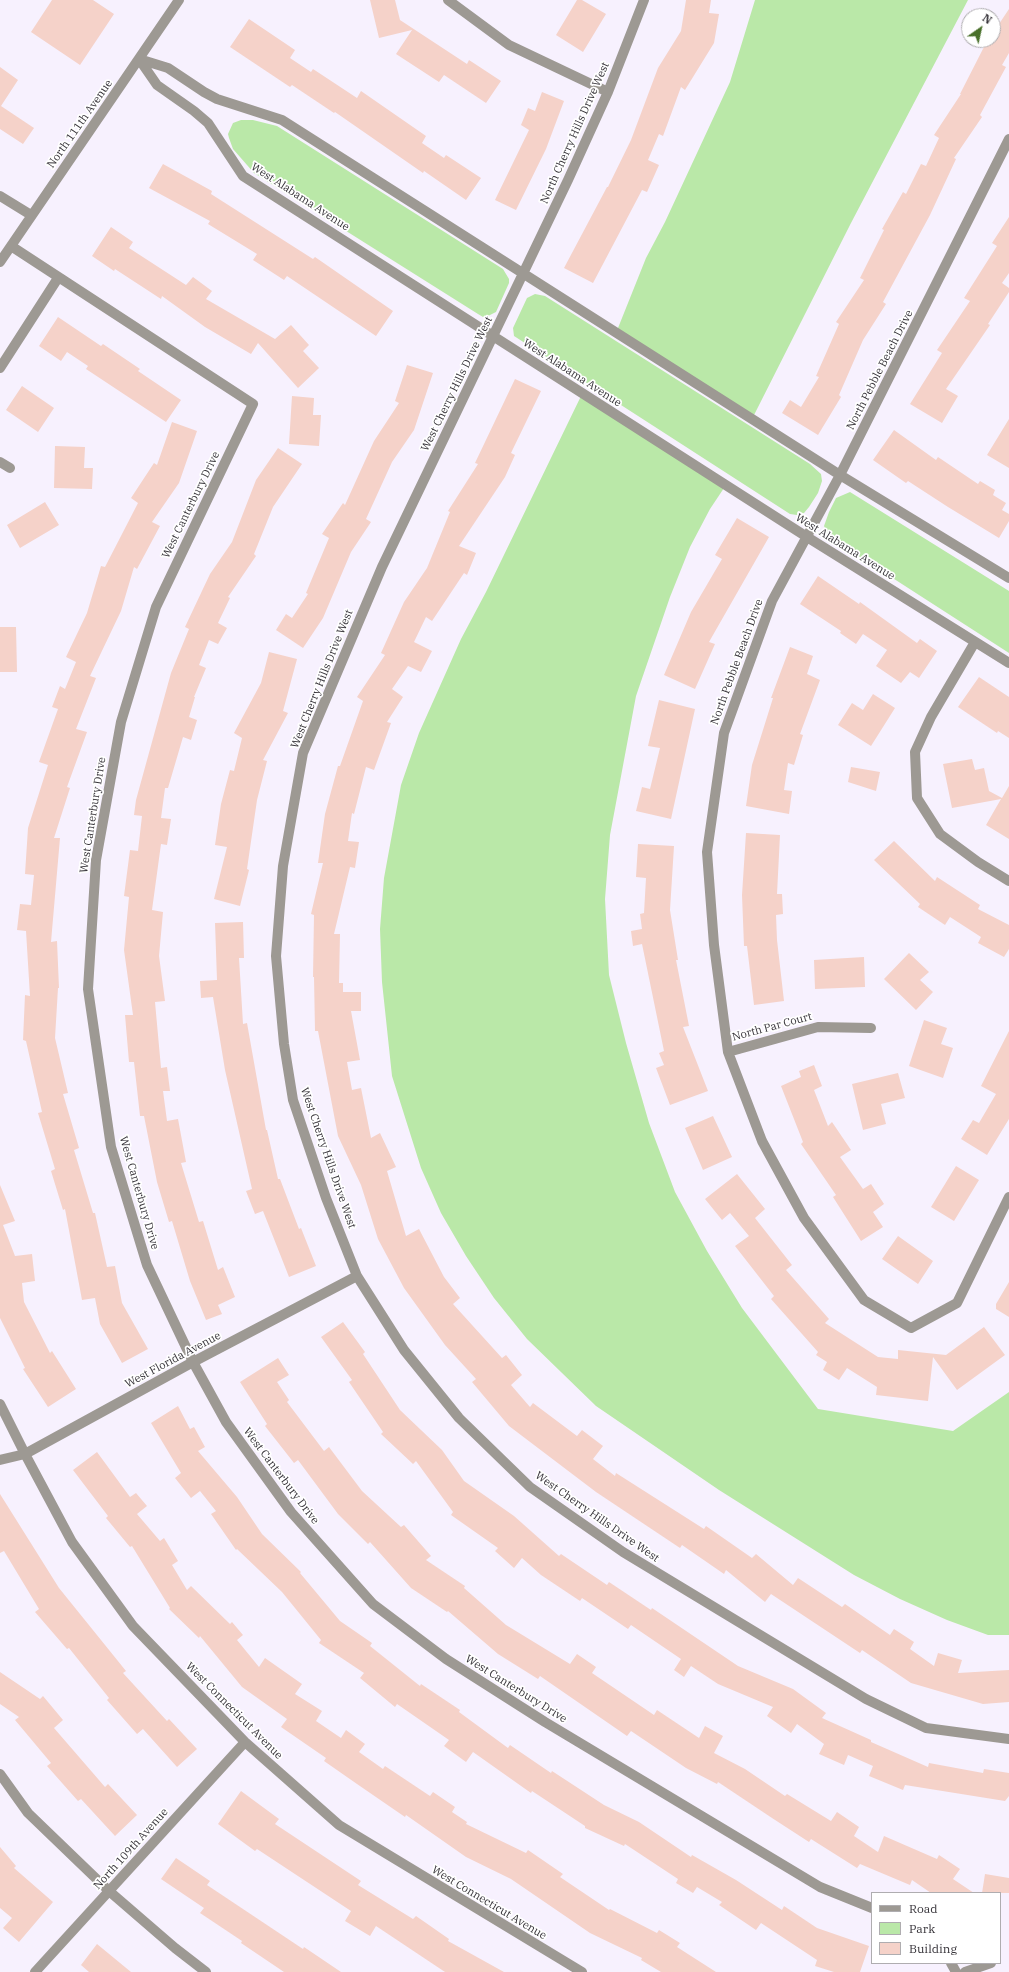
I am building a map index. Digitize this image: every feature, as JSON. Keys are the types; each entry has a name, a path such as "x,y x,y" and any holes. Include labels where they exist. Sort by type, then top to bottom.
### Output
{"street":[{"name":"North 111th Avenue","path":"0,262 179,0"},
{"path":"448,0 509,44 608,92"},
{"name":"North Cherry Hills Drive West","path":"524,274 608,92 644,0"},
{"path":"139,59 168,68 217,99 282,120 840,475 1008,575"},
{"name":"West Alabama Avenue","path":"139,59 157,85 194,111 208,123 243,176 807,537 1009,663"},
{"name":"North Pebble Beach Drive","path":"1009,139 840,475 772,601 724,733 707,852 714,945 728,1052 762,1141 804,1218 864,1300 911,1328 957,1303 1009,1197"},
{"path":"0,196 31,215"},
{"name":"West Canterbury Drive","path":"11,246 253,404 156,607 121,722 96,860 89,966 88,989 111,1147 147,1265 193,1362 226,1422 291,1512 373,1604 446,1659 545,1722 820,1887 871,1908"},
{"name":"West Cherry Hills Drive West","path":"524,274 382,567 303,753 283,866 276,956 284,1044 293,1100 326,1198 357,1276 404,1350 459,1418 536,1492 623,1552 866,1699 926,1728 1009,1738"},
{"path":"0,368 58,278"},
{"path":"0,462 10,468"},
{"path":"975,642 931,717 915,752 917,798 940,834 978,862 1009,881"},
{"name":"North Par Court","path":"728,1052 818,1026 871,1028"},
{"name":"West Florida Avenue","path":"0,1460 24,1454 193,1362 357,1276"},
{"name":"West Connecticut Avenue","path":"0,1404 24,1454 72,1542 133,1626 245,1742 339,1825 582,1972"},
{"name":"North 109th Avenue","path":"35,1972 245,1742"},
{"path":"0,1774 28,1813 110,1891 175,1948 206,1972"},
{"path":"965,1972 988,1964"}],"green space":[{"path":"755,0 968,0 964,8 961,8 961,13 851,223 752,419 616,333 646,258 665,222 730,82"},
{"path":"241,120 253,120 277,126 503,269 509,279 509,283 496,312 483,317 254,173 233,149 228,134 233,123"},
{"path":"535,294 545,296 810,464 821,474 822,481 818,493 809,507 804,513 797,515 790,514 514,336 513,328 527,298"},
{"path":"582,394 726,485 710,509 690,547 670,597 636,696 610,835 605,899 609,975 626,1043 649,1123 675,1192 707,1251 742,1308 818,1409 953,1431 1009,1392 1009,1635 988,1635 947,1620 900,1599 854,1575 719,1490 596,1406 527,1339 494,1298 466,1256 441,1213 421,1168 392,1076 382,982 380,929 384,878 401,785 419,733 461,639 486,592"},
{"path":"850,492 1009,591 1009,653 829,537 824,526 829,512 836,498"}],"building":[{"path":"52,0 93,0 114,14 80,65 31,32"},
{"path":"370,0 395,0 400,20 467,64 469,60 501,81 486,103 444,75 439,82 396,54 412,30 379,38"},
{"path":"577,0 582,0 606,14 583,52 556,35"},
{"path":"686,0 711,0 709,13 719,14 714,43 685,90 681,87 663,136 659,134 648,160 659,165 647,192 642,190 593,283 564,268 608,187 631,140 658,68 681,31"},
{"path":"1009,9 1009,53 1002,65 1006,67 980,115 982,117 954,158 956,159 930,215 883,302 886,304 863,340 839,395 841,397 818,435 782,413 790,400 801,407 819,377 816,376 839,324 836,322 864,280 860,278 884,230 882,229 903,192 906,194 921,164 926,166 939,138 934,135 961,94 983,48 1001,48 1001,21"},
{"path":"249,19 295,50 290,58 311,72 313,69 357,98 361,91 426,136 422,143 444,158 446,155 481,178 466,200 424,171 423,173 335,112 334,113 292,85 290,87 230,47"},
{"path":"0,67 18,80 1,106 34,128 23,144 0,129"},
{"path":"542,92 564,101 546,149 516,210 495,200 529,130 521,125 528,108 535,111"},
{"path":"163,164 212,191 211,194 313,259 315,257 393,311 376,336 287,276 284,280 253,260 257,254 208,224 210,221 149,188"},
{"path":"1009,217 1009,273 1002,283 1009,288 1009,292 988,324 990,325 946,389 958,396 942,423 910,404 942,353 937,350 970,301 964,298 997,246 992,243"},
{"path":"111,227 133,242 129,248 186,285 193,277 212,291 206,299 275,339 291,325 309,345 303,351 319,368 298,388 258,343 251,354 205,327 162,296 161,299 115,269 114,271 92,256"},
{"path":"58,317 101,346 103,344 140,369 138,371 181,400 166,422 86,369 88,366 67,352 61,361 39,346"},
{"path":"407,365 433,373 414,430 392,462 366,519 371,522 351,552 323,618 303,648 276,630 286,614 292,618 308,594 306,593 329,538 322,534 343,503 345,505 374,441 399,403 395,401"},
{"path":"515,379 541,391 511,453 515,455 505,477 459,546 476,553 467,575 464,573 432,621 426,617 414,642 432,651 421,672 408,666 392,689 403,697 387,722 391,723 374,770 366,767 354,814 352,813 348,841 359,842 355,868 350,867 334,934 340,934 339,983 343,983 343,992 361,992 361,1011 351,1011 360,1060 347,1062 352,1090 361,1088 371,1138 380,1133 396,1167 387,1171 406,1236 419,1229 444,1277 460,1298 453,1304 502,1358 506,1355 522,1375 511,1385 530,1407 533,1403 577,1436 582,1430 603,1446 593,1459 615,1476 616,1473 704,1529 706,1526 752,1558 756,1554 793,1585 798,1578 842,1607 845,1604 890,1635 894,1629 914,1642 910,1649 934,1666 938,1653 962,1660 958,1673 1009,1670 1009,1702 983,1704 911,1683 862,1650 860,1653 771,1594 765,1602 726,1570 724,1574 682,1545 680,1548 596,1492 509,1426 472,1382 476,1379 445,1345 404,1288 378,1239 361,1185 338,1136 318,1031 315,1031 313,977 314,915 311,914 323,863 318,863 325,814 338,766 340,766 363,701 357,697 385,655 381,653 404,602 427,568 450,512 448,511 478,464 475,463"},
{"path":"22,386 54,408 38,432 6,410"},
{"path":"292,396 314,398 313,415 321,415 319,446 289,444"},
{"path":"1009,419 1009,468 987,455"},
{"path":"172,422 197,431 179,483 152,522 160,526 137,569 134,567 121,611 90,676 96,678 76,729 87,732 67,787 70,788 54,838 60,838 51,942 57,941 59,988 55,1038 68,1093 63,1094 79,1148 74,1150 93,1213 95,1213 107,1267 115,1266 122,1303 148,1349 122,1363 100,1324 95,1298 82,1300 65,1209 63,1210 51,1171 55,1169 38,1113 42,1112 26,1041 23,1040 25,995 30,996 26,931 17,930 20,904 31,905 34,875 25,874 28,828 48,765 39,762 58,709 52,707 60,686 65,689 76,662 66,657 87,613 101,566 105,567 138,503 131,498 154,463 157,465"},
{"path":"894,430 936,460 938,457 978,484 980,481 995,490 993,495 1006,503 1002,510 1009,514 1009,521 999,538 908,481 906,483 873,460"},
{"path":"55,446 85,447 84,468 93,468 92,489 54,488"},
{"path":"278,448 302,464 273,507 254,554 256,556 228,597 230,598 218,623 227,628 218,644 209,640 199,665 206,668 194,697 189,717 197,720 191,740 183,737 168,788 165,788 161,818 171,819 167,845 161,844 152,910 163,912 159,956 165,1001 155,1002 161,1068 167,1067 170,1091 163,1091 167,1121 178,1119 186,1162 181,1163 199,1222 203,1221 218,1270 223,1267 235,1297 218,1305 222,1314 206,1320 190,1281 172,1221 169,1222 157,1182 144,1116 140,1116 134,1062 129,1062 125,1015 133,1015 124,950 129,897 124,896 130,850 138,851 142,816 134,815 136,800 171,673 189,629 185,627 210,574 232,542 256,480"},
{"path":"45,502 59,525 20,548 7,525"},
{"path":"737,518 769,537 709,642 715,644 695,689 664,675 691,612 722,559 715,555"},
{"path":"818,576 859,604 860,602 917,643 920,639 937,651 919,678 910,672 901,683 876,666 887,650 863,634 856,644 840,633 841,631 800,604"},
{"path":"0,627 16,627 17,672 0,672"},
{"path":"790,647 813,656 807,674 820,680 800,734 803,735 794,765 788,763 784,790 792,791 789,814 746,806 752,765 773,698 771,698"},
{"path":"269,652 297,659 283,711 288,713 263,760 267,761 257,800 247,869 249,870 240,906 214,899 227,847 215,845 221,804 230,770 234,771 242,738 234,733 261,683"},
{"path":"979,677 1009,697 1009,738 998,731 997,733 958,707"},
{"path":"873,694 895,708 871,746 838,725 852,703 863,710"},
{"path":"659,700 695,709 671,819 636,811 642,787 650,789 660,748 648,746"},
{"path":"972,759 975,770 984,768 989,791 1002,798 1009,786 1009,839 986,825 1001,799 952,808 943,764"},
{"path":"851,767 880,772 876,791 848,782"},
{"path":"746,833 780,835 777,894 782,894 783,914 776,915 777,940 784,1001 754,1005 747,946 744,946 742,895"},
{"path":"894,841 935,881 937,877 980,905 978,909 1009,925 1009,949 1004,957 978,943 981,937 950,917 945,925 918,907 920,904 874,860"},
{"path":"638,844 674,846 670,910 678,960 676,960 689,1026 683,1027 708,1091 670,1105 656,1068 664,1065 659,1053 664,1051 642,944 633,946 631,931 642,929 640,914 644,913 646,878 636,877"},
{"path":"243,922 244,958 239,958 243,1024 247,1023 266,1130 278,1179 280,1179 299,1229 301,1228 316,1266 289,1277 263,1211 255,1214 246,1191 252,1189 225,1070 213,997 201,998 200,981 217,980 215,923"},
{"path":"909,953 929,972 920,980 933,992 916,1010 884,979"},
{"path":"864,957 865,987 815,989 814,960"},
{"path":"924,1020 947,1028 941,1044 953,1048 943,1078 909,1066"},
{"path":"1009,1031 1009,1119 987,1155 961,1139 973,1120 979,1123 996,1094 981,1086"},
{"path":"814,1065 822,1086 814,1090 828,1126 832,1122 851,1150 840,1157 863,1189 871,1184 884,1204 873,1212 883,1227 861,1241 833,1197 836,1195 801,1144 803,1142 781,1086 801,1077 799,1071"},
{"path":"898,1073 905,1098 881,1104 886,1124 863,1130 852,1084"},
{"path":"713,1116 732,1157 703,1170 685,1128"},
{"path":"956,1166 979,1180 954,1221 931,1207"},
{"path":"737,1174 765,1209 755,1218 792,1265 786,1270 829,1319 825,1323 878,1357 898,1359 898,1350 946,1355 984,1327 1005,1355 957,1390 933,1357 928,1401 876,1395 877,1387 847,1368 839,1380 823,1370 827,1362 816,1355 818,1352 771,1299 774,1296 735,1246 749,1236 730,1213 722,1220 705,1199"},
{"path":"0,1185 15,1221 3,1225 15,1256 32,1254 35,1281 22,1283 24,1302 50,1353 52,1351 76,1389 48,1407 23,1369 25,1368 0,1318"},
{"path":"898,1236 933,1261 918,1284 882,1259"},
{"path":"1009,1282 1009,1317 996,1309 996,1304"},
{"path":"343,1322 365,1352 363,1354 400,1410 442,1450 464,1481 514,1516 559,1556 561,1554 607,1585 609,1582 651,1610 652,1608 738,1666 793,1689 826,1713 822,1718 871,1740 871,1742 928,1767 929,1763 983,1773 984,1769 1009,1773 1009,1796 1005,1801 905,1785 903,1790 869,1776 873,1766 848,1755 844,1765 819,1754 824,1744 797,1724 791,1733 767,1716 773,1707 718,1684 691,1666 684,1677 674,1670 681,1659 631,1625 628,1629 582,1598 580,1601 541,1575 522,1558 514,1568 495,1551 498,1548 451,1515 453,1512 416,1461 413,1464 381,1434 383,1432 349,1382 352,1380 321,1337"},
{"path":"278,1358 289,1375 277,1382 289,1400 287,1402 324,1451 329,1447 362,1491 401,1527 404,1525 431,1556 426,1560 465,1586 464,1588 506,1625 570,1664 577,1654 596,1667 592,1673 654,1715 657,1710 699,1738 705,1726 723,1736 714,1753 745,1769 785,1796 787,1794 831,1821 837,1812 859,1827 854,1836 878,1852 884,1836 937,1859 939,1855 960,1869 953,1879 972,1892 930,1892 912,1880 910,1885 860,1864 857,1868 811,1839 809,1842 718,1782 717,1784 686,1768 631,1731 627,1736 540,1676 538,1679 498,1654 448,1611 447,1612 411,1588 370,1542 368,1544 338,1514 298,1460 294,1463 265,1426 267,1424 240,1382"},
{"path":"178,1406 190,1429 194,1427 205,1447 198,1451 237,1497 262,1534 301,1572 300,1573 340,1621 372,1643 370,1646 420,1686 421,1684 460,1710 459,1712 508,1748 510,1745 551,1773 552,1771 604,1805 639,1822 691,1857 692,1855 736,1880 782,1910 784,1906 817,1928 869,1946 860,1972 834,1972 815,1966 817,1960 761,1923 756,1930 719,1905 722,1902 697,1887 693,1893 676,1883 678,1879 625,1844 624,1846 585,1828 585,1826 532,1791 531,1793 473,1752 466,1762 444,1746 449,1740 397,1704 395,1707 360,1678 364,1673 319,1643 321,1640 282,1592 237,1549 236,1550 211,1514 216,1511 200,1491 191,1498 175,1478 181,1473 151,1423"},
{"path":"97,1452 130,1497 136,1493 147,1506 137,1514 160,1541 164,1538 178,1561 172,1565 187,1590 191,1586 230,1624 232,1622 243,1635 237,1640 259,1667 265,1658 302,1684 295,1694 322,1711 316,1721 341,1738 346,1730 365,1744 359,1752 383,1769 385,1766 430,1796 433,1792 455,1807 452,1812 467,1822 466,1824 526,1853 528,1850 563,1874 560,1877 609,1910 610,1909 657,1933 659,1930 680,1943 677,1947 716,1972 661,1972 641,1960 642,1958 590,1933 511,1879 466,1857 406,1815 405,1817 324,1761 326,1758 281,1727 287,1719 242,1687 200,1636 199,1638 169,1609 170,1608 132,1546 130,1547 106,1518 108,1516 73,1470"},
{"path":"0,1494 59,1588 126,1671 123,1673 167,1721 169,1719 197,1749 177,1767 143,1729 137,1734 107,1700 109,1698 69,1648 67,1649 35,1612 39,1609 4,1551 0,1553"},
{"path":"0,1672 40,1699 43,1696 63,1720 54,1728 105,1787 108,1784 137,1815 115,1836 81,1799 78,1801 47,1766 51,1763 15,1720 19,1717 0,1704"},
{"path":"241,1791 279,1819 275,1824 361,1881 358,1885 413,1919 416,1916 449,1939 448,1941 504,1972 445,1972 376,1926 370,1936 345,1921 351,1911 257,1849 255,1851 218,1824"},
{"path":"0,1847 16,1866 14,1868 53,1902 19,1942 3,1928 12,1918 0,1908"},
{"path":"176,1858 210,1881 207,1885 303,1949 304,1947 341,1972 284,1972 241,1943 242,1941 200,1913 204,1908 161,1879"},
{"path":"985,1874 1009,1878 1009,1893 982,1892"},
{"path":"97,1944 131,1972 89,1972 81,1965"}]}
